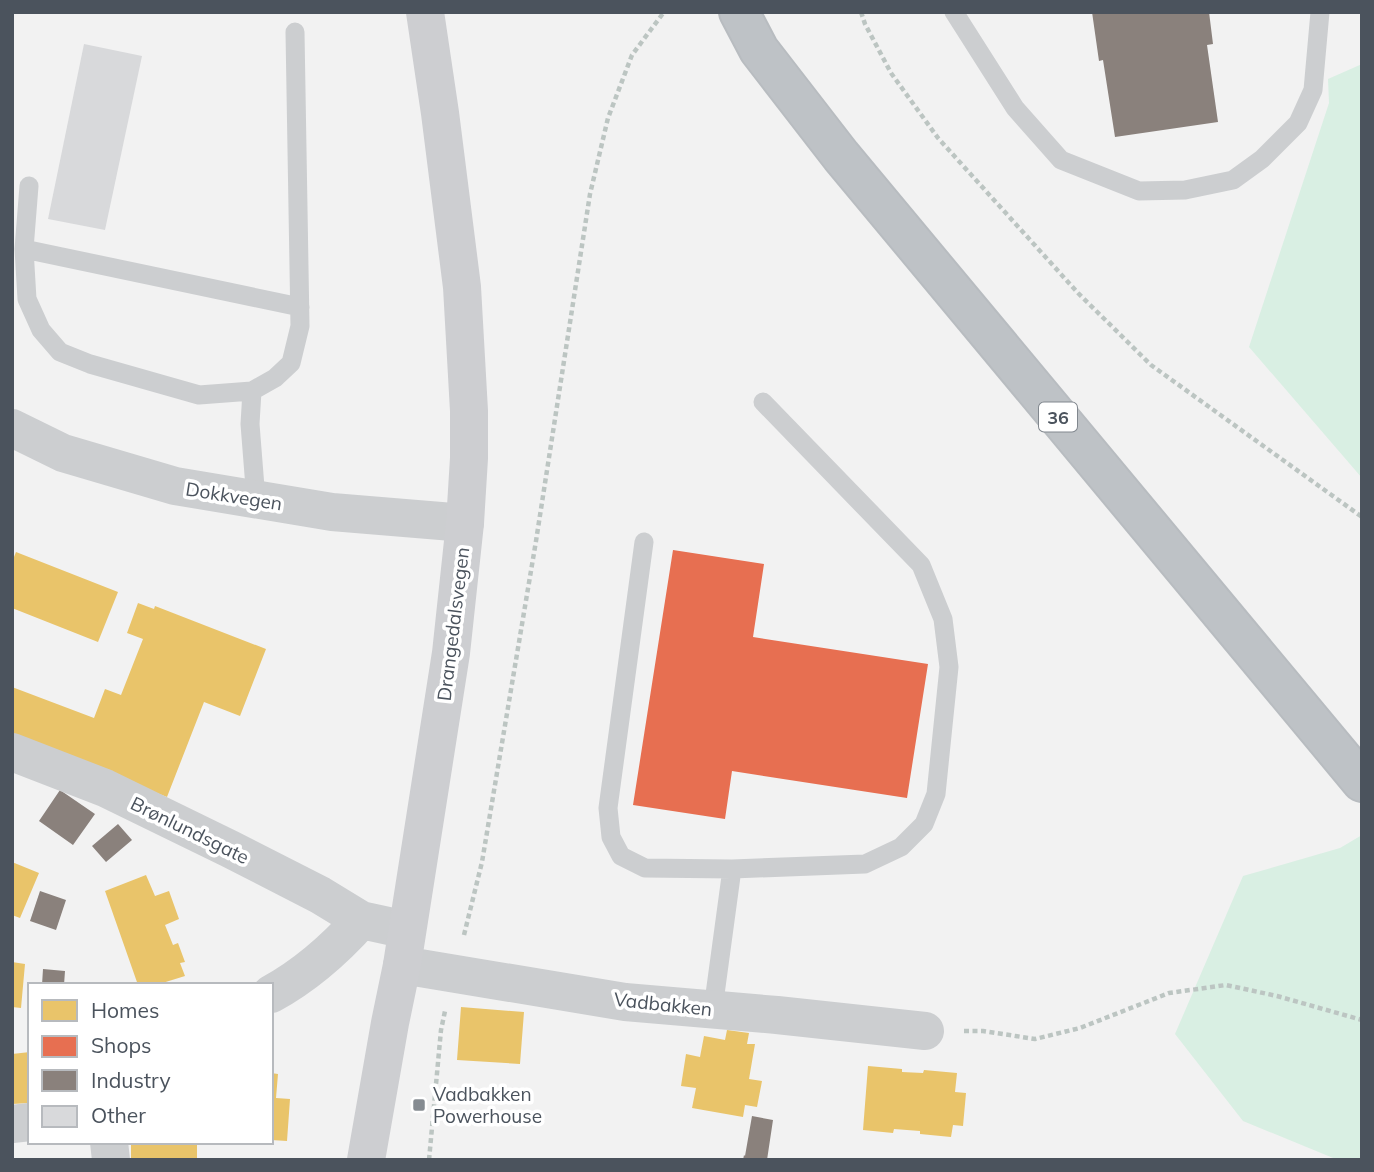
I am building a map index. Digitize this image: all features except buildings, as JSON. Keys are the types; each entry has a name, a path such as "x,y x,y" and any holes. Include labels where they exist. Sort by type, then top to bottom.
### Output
{"highway":[{"name":"36","path":"715,12 758,50 841,156 1362,782"},
{"name":"36","path":"739,12 758,50"}],"street":[{"name":"Drangedalsvegen","path":"366,1160 404,947 451,653 469,458 462,287 425,12"},
{"name":"Drangedalsvegen","path":"436,84 454,12"},
{"name":"Dokkvegen","path":"12,428 63,453 175,486 332,512 465,523"},
{"name":"Brønlundsgate","path":"12,752 105,788 241,854 320,895 404,947"},
{"path":"273,993 337,947 361,920"},
{"name":"Vadbakken","path":"404,947 455,974 625,1002 925,1031"}],"lane":[{"path":"954,12 1014,108 1061,160 1139,191 1185,190 1233,180 1262,159 1298,123 1313,90 1320,12"},
{"path":"29,186 24,249 27,299 41,330 60,352 90,364 199,395 252,391 275,379 291,363 300,326 295,32"},
{"path":"24,249 300,307"},
{"path":"252,391 250,424 256,500"},
{"path":"644,542 608,808 611,837 621,856 645,868 732,869 865,864 901,847 924,824 936,794 948,667 943,619 921,565 763,402"},
{"path":"713,1009 732,869"}],"path":[{"path":"429,1160 441,1030 482,862 590,194 608,118 632,55 664,12"},
{"path":"861,12 891,74 938,138 1078,293 1152,365 1362,517"},
{"path":"925,1031 983,1031 1035,1039 1080,1028 1169,993 1226,985 1362,1020"}],"green space":[{"path":"1362,64 1362,478 1249,347 1329,103 1328,79"},
{"path":"1362,835 1362,1160 1338,1160 1243,1121 1175,1034 1243,876 1340,848"}],"place":[{"name":"Vadbakken Powerhouse","path":"419,1105"}]}
